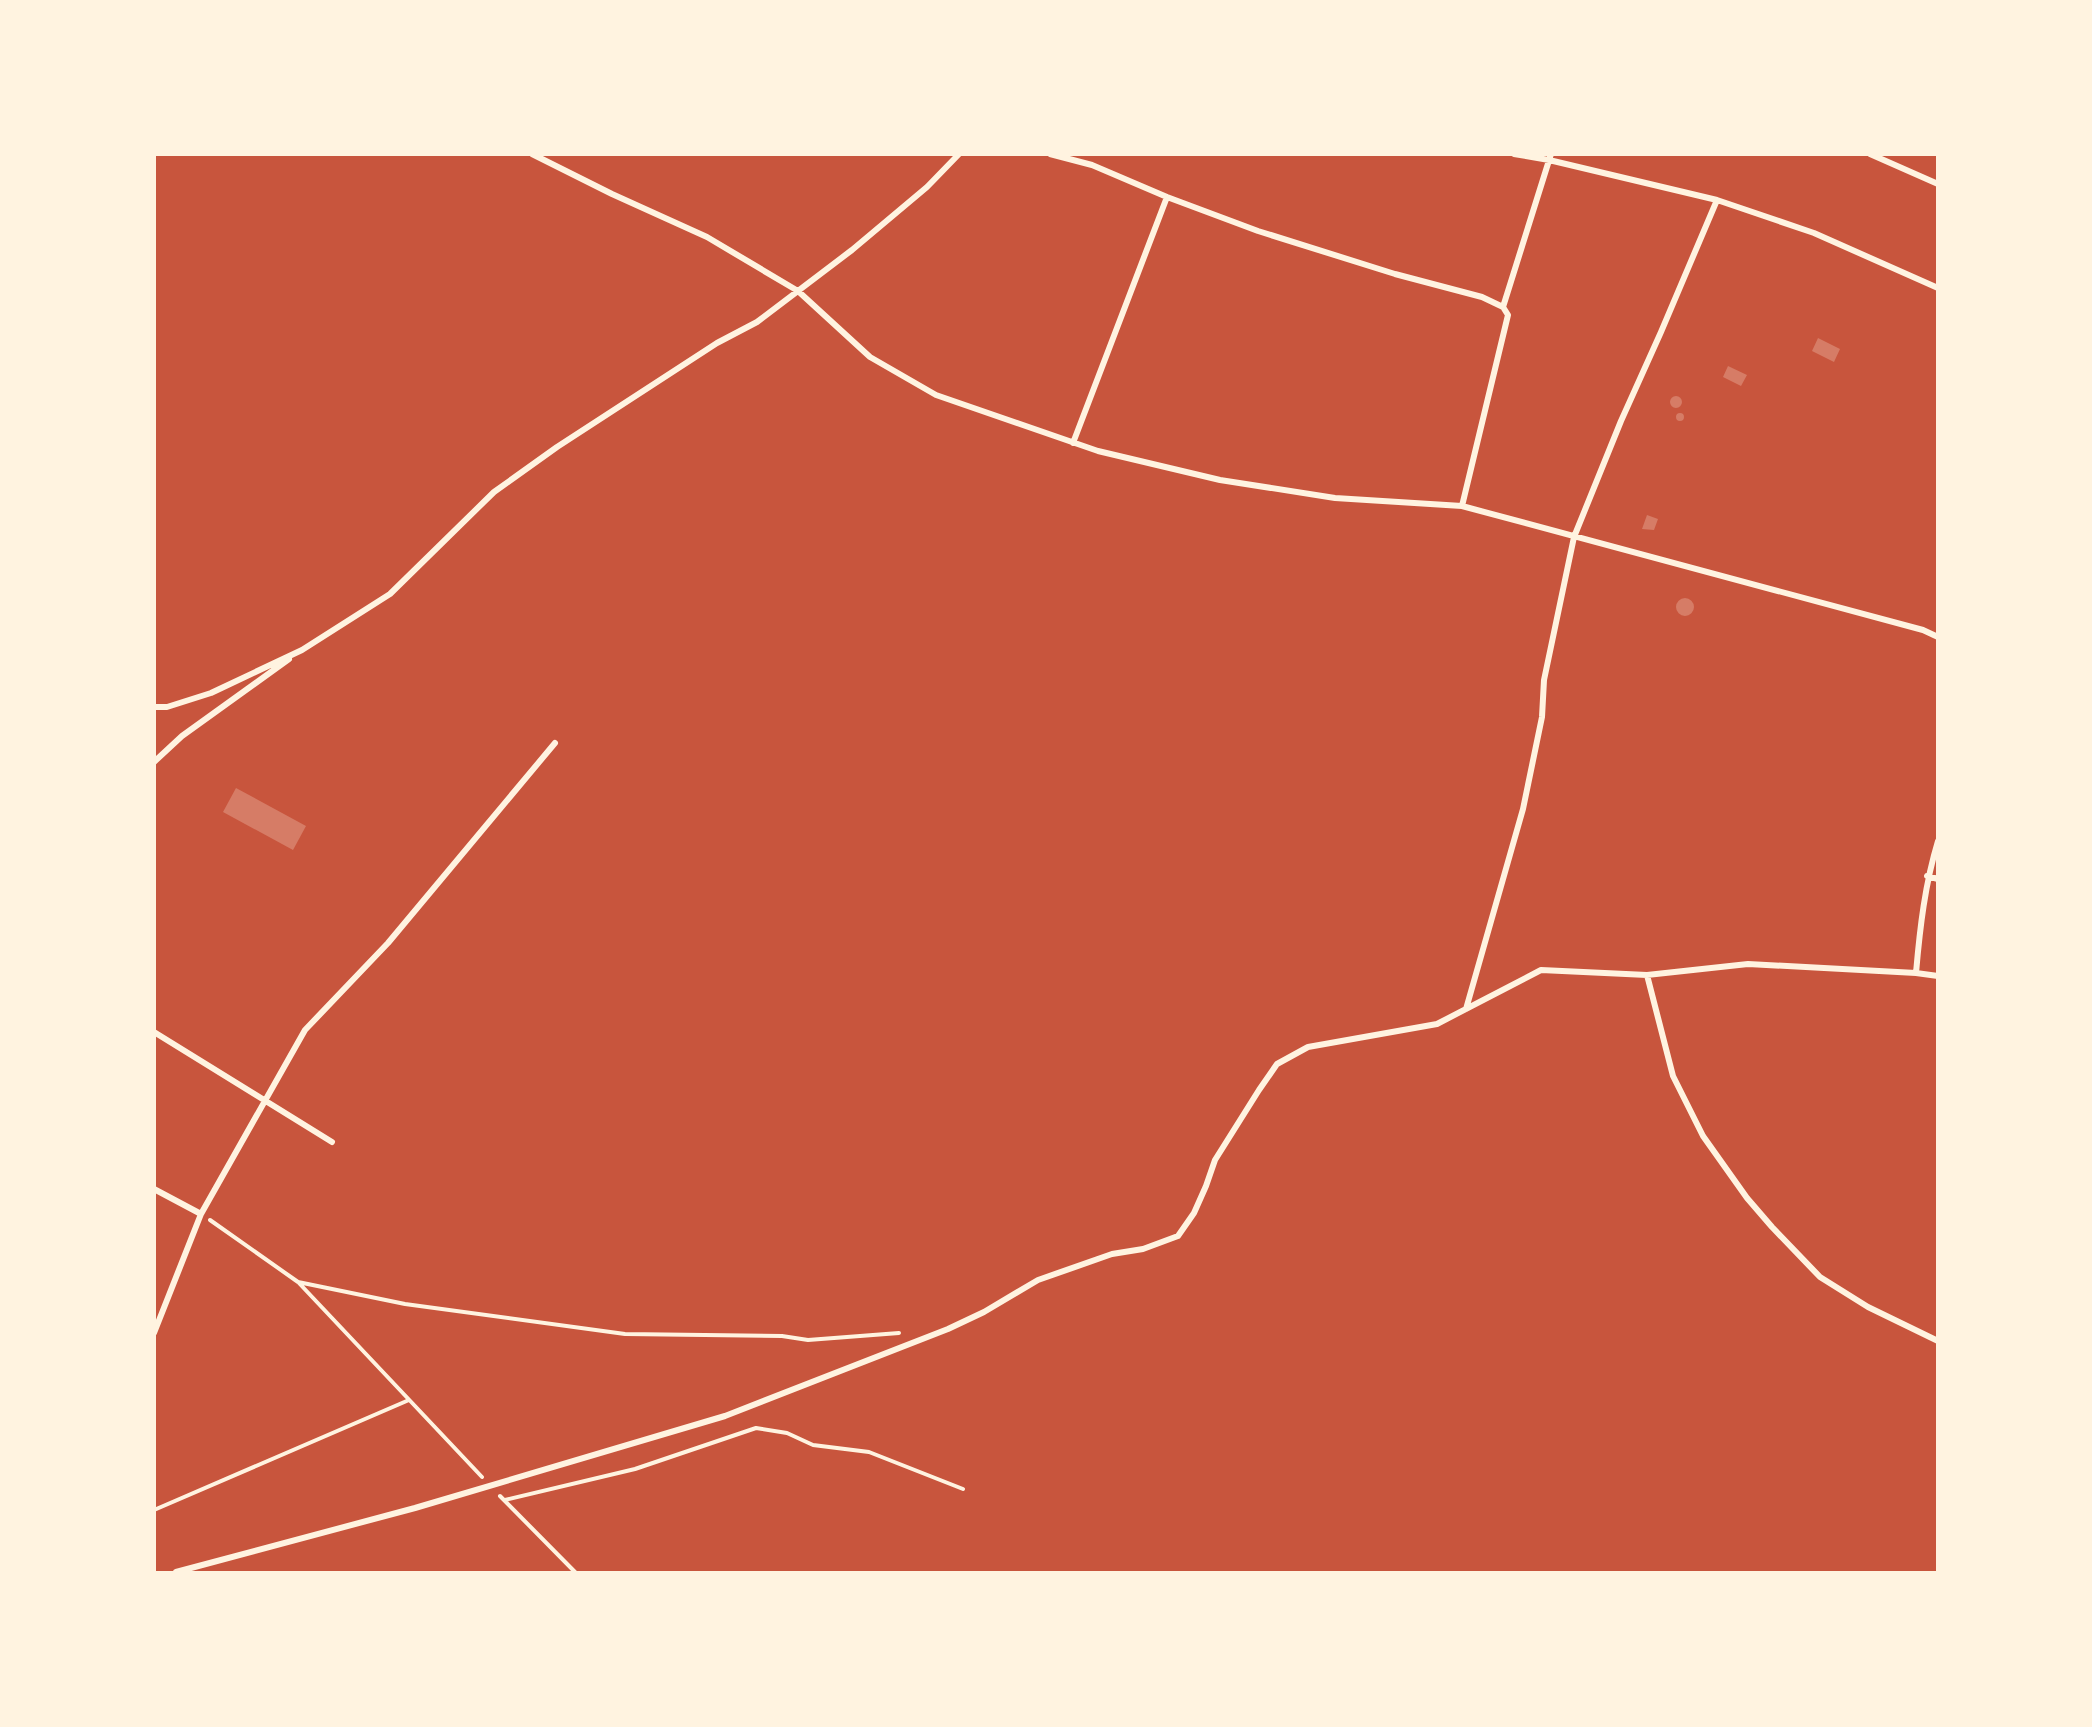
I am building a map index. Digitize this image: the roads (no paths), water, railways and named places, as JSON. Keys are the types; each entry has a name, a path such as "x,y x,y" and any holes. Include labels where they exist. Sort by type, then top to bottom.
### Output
{"street":[{"path":"532,154 612,194 707,237 798,291 870,357 936,395 1073,443 1220,480 1335,498 1462,506 1923,630 1938,637"},
{"path":"154,762 182,736 302,650 390,594 494,492 557,447 717,343 757,322 852,250 919,194 959,154"},
{"path":"1050,154 1092,165 1167,197 1258,231 1395,274 1482,297 1503,307 1508,315 1462,506"},
{"path":"1514,154 1550,157 1717,200 1814,233 1938,288"},
{"path":"1870,154 1938,184"},
{"path":"1503,307 1550,157"},
{"path":"1073,443 1167,197"},
{"path":"1466,1009 1523,809 1542,717 1544,680 1574,537 1621,421 1717,200"},
{"path":"154,707 167,707 211,693 302,650"},
{"path":"154,1333 201,1214 305,1030 388,943 555,743"},
{"path":"1917,973 1920,926 1927,876 1938,841"},
{"path":"1927,876 1938,879"},
{"path":"176,1572 415,1508 725,1416 948,1329 984,1312 1038,1280 1112,1254 1143,1249 1178,1236 1194,1213 1215,1160 1277,1064 1308,1047 1437,1024 1540,970 1647,975 1748,964 1938,976"},
{"path":"1647,975 1673,1076 1703,1136 1747,1197 1820,1277 1868,1307 1938,1341"},
{"path":"154,1032 332,1142"},
{"path":"154,1189 201,1214"}]}
